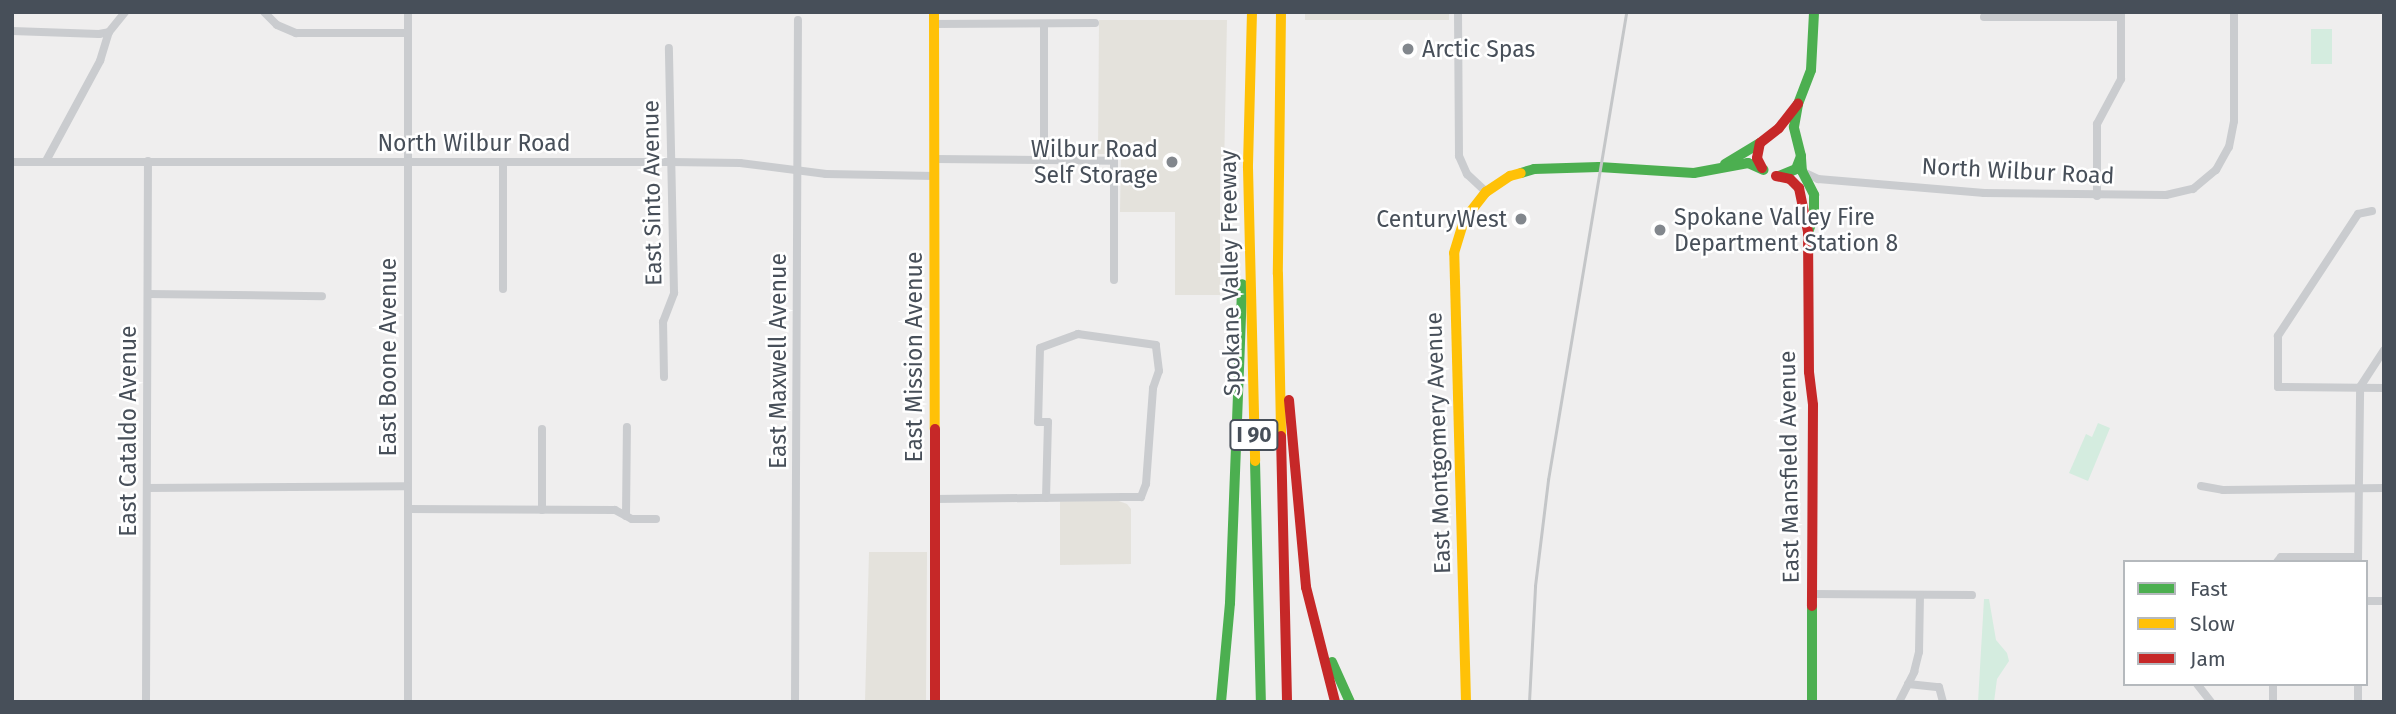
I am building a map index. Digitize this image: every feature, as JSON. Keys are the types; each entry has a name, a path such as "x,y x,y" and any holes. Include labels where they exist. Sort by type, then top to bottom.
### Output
{"main road":[{"name":"Spokane Valley Freeway","path":"1252,12 1248,168 1261,702"},
{"name":"Spokane Valley Freeway","path":"1281,12 1278,274 1287,702"},
{"path":"1813,189 1802,171 1794,127 1798,104 1811,70 1814,12"},
{"name":"East Mission Avenue","path":"934,18 935,702"},
{"path":"1723,166 1772,134 1798,104"},
{"path":"1772,134 1786,133 1798,142"},
{"path":"1760,143 1757,158 1764,170"},
{"path":"1486,192 1510,176 1534,169 1599,167 1685,173 1748,163 1776,176 1790,174 1801,156"},
{"path":"1221,702 1230,603 1248,168"},
{"name":"East Mansfield Avenue","path":"1776,176 1790,179 1800,189 1808,232 1809,372 1813,405 1812,702"},
{"name":"East Mansfield Avenue","path":"1808,232 1814,215 1813,189"},
{"name":"East Montgomery Avenue","path":"1466,702 1454,253 1464,220 1486,192"},
{"path":"1278,274 1306,587 1335,702"},
{"path":"1306,587 1336,674 1350,702"}],"street":[{"path":"46,161 100,61 109,32 125,12"},
{"path":"264,12 277,25 296,33 408,33"},
{"name":"East Boone Avenue","path":"408,12 408,702"},
{"path":"1458,12 1459,156 1467,174 1486,192"},
{"name":"North Wilbur Road","path":"1802,171 1812,178 1984,193 2166,195 2193,189 2216,170 2230,147 2234,121 2234,12"},
{"path":"1984,18 2121,15 2121,79 2097,124 2097,196"},
{"path":"934,18 1044,24 1095,23"},
{"name":"East Maxwell Avenue","path":"795,702 798,20"},
{"path":"1044,24 1044,159"},
{"path":"12,31 109,32"},
{"name":"East Sinto Avenue","path":"664,377 663,322 674,293 669,48"},
{"path":"935,159 1114,161 1114,280"},
{"name":"East Cataldo Avenue","path":"146,702 148,161"},
{"name":"North Wilbur Road","path":"12,162 671,162 798,169 826,174 935,176"},
{"path":"503,163 503,289"},
{"path":"1813,189 1829,179"},
{"path":"2372,211 2358,214 2278,336 2278,387 2384,388"},
{"path":"148,294 322,296"},
{"path":"934,499 1046,498 1141,497 1146,484 1153,388 1159,371 1156,345 1078,334 1040,348 1038,422 1048,422 1046,498"},
{"path":"2279,560 2281,557 2358,559 2360,387 2384,350"},
{"path":"626,516 627,427"},
{"path":"542,429 542,510"},
{"path":"2202,485 2222,490 2384,488"},
{"path":"147,488 407,486"},
{"path":"408,509 615,510 626,516 656,519"},
{"path":"1812,594 1972,595"},
{"path":"1899,702 1919,652 1920,595"},
{"path":"1908,684 1939,687 1943,702"},
{"path":"2199,686 2211,702"}],"shaded area":[{"path":"1305,12 1449,12 1449,20 1305,20"},
{"name":"Wilbur Road Self Storage","path":"1099,20 1227,20 1224,170 1220,170 1220,295 1175,295 1175,212 1120,212 1121,154 1098,154"},
{"path":"1060,500 1116,500 1127,504 1131,509 1131,564 1060,565"},
{"path":"869,552 927,552 926,702 865,702"}],"green space":[{"path":"2311,29 2332,29 2332,64 2311,64"},
{"path":"2098,423 2110,428 2088,481 2069,473 2086,434 2092,437"},
{"path":"1984,599 1989,599 1996,640 2007,653 2009,661 1997,679 1994,702 1978,702"}],"railway":[{"path":"1529,702 1535,586 1548,480 1626,12"}],"traffic: fast":[{"path":"1779,176 1796,169 1801,156 1794,127 1798,104 1811,70 1814,12"},
{"path":"1725,164 1760,143"},
{"path":"1801,158 1802,171 1814,195 1814,215 1808,232"},
{"path":"1521,173 1534,169 1599,167 1694,173 1748,163 1764,170"},
{"path":"1221,702 1230,603 1242,284"},
{"path":"1255,461 1261,702"},
{"path":"1812,606 1812,702"},
{"path":"1332,662 1350,702"}],"traffic: slow":[{"path":"934,12 935,429"},
{"path":"1252,12 1248,168 1255,461"},
{"path":"1281,12 1278,274 1281,436"},
{"path":"1466,702 1454,253 1464,220 1486,192 1510,176 1521,173"}],"traffic: jam":[{"path":"1762,168 1757,158 1760,143 1779,128 1798,104"},
{"path":"1776,176 1790,179 1799,188 1808,232 1809,372 1813,405 1812,606"},
{"path":"1289,400 1306,587 1335,702"},
{"path":"935,429 935,702"},
{"path":"1281,436 1287,702"}],"place":[{"name":"Arctic Spas","path":"1408,49"},
{"name":"Wilbur Road Self Storage","path":"1172,162"},
{"name":"CenturyWest","path":"1521,219"},
{"name":"Spokane Valley Fire Department Station 8","path":"1660,230"}]}
